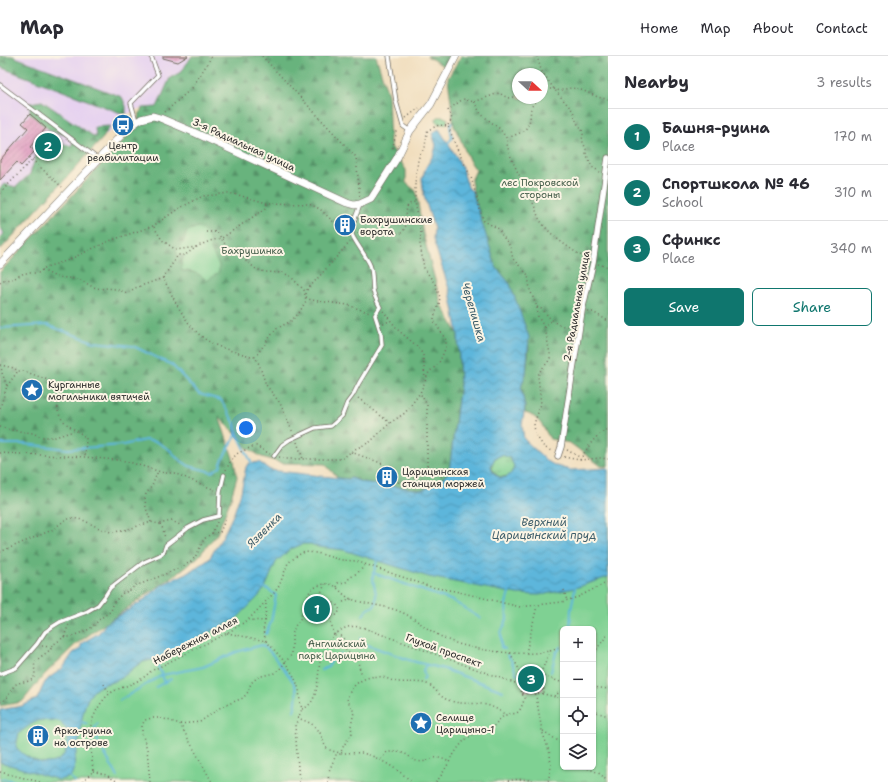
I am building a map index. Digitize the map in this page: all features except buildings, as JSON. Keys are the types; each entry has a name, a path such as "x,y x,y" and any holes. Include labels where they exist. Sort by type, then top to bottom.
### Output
{"street":[{"path":"360,202 371,199 376,193 397,158 410,131 431,104 456,56"},
{"name":"3-я Радиальная улица","path":"136,121 153,116 160,118 347,203 354,205 360,202"},
{"path":"0,264 98,159 136,121"},
{"name":"2-я Радиальная улица","path":"558,456 561,447 582,312 593,263 608,158"}],"lane":[{"path":"136,121 131,103 158,75 150,56"},
{"path":"389,56 396,101 403,126 410,131"},
{"path":"0,84 98,159"},
{"path":"274,456 282,445 295,437 315,428 331,426 342,416 358,383 382,345 382,338 376,315 380,307 373,290 370,265 358,244 354,240 352,234 360,202"},
{"path":"0,674 16,668 37,644 45,632 52,627 98,605 110,588 144,562 164,552 166,545 188,528 203,520 219,516 220,492 224,475"}],"path":[{"path":"160,118 172,105 192,88 212,56"},
{"path":"262,56 356,157 360,202"},
{"path":"537,56 541,70 572,111 577,123 582,128 582,140 592,167 606,175"},
{"path":"548,89 560,91 567,88 574,88 601,98 608,99"},
{"path":"512,97 508,98 499,93 474,102 463,99 448,110 452,119 450,120 448,126 471,177 484,221 499,229 510,246 513,259 528,274 530,290 537,307 538,317 545,328 550,358 538,376 541,404 534,424 535,434 544,447 558,456 581,459 608,459"},
{"path":"474,102 481,114 500,129 507,139 507,144 512,158 541,222 566,246 593,263 608,267"},
{"path":"393,148 394,141 402,122 423,104"},
{"path":"507,139 523,131 527,127 531,108 534,104"},
{"path":"224,475 231,460 238,453 256,446 264,452 286,459 303,460 342,458 370,442 390,423 405,413 420,393 429,372 440,361 446,347 446,340 434,321 440,297 435,284 424,268 420,244 421,233 415,202 415,184 418,160 425,147 428,130 439,125 448,126"},
{"path":"0,193 60,131"},
{"path":"29,157 67,193"},
{"path":"462,168 465,165"},
{"path":"0,282 3,280 13,279 24,273 38,273 46,267 66,261 109,241 153,226 178,209 203,196 228,193 245,196 268,203 309,204 320,209 342,230 352,234 358,232 386,235 401,233 404,231 406,227 407,207 409,204 415,202"},
{"path":"42,270 56,277 79,279 100,289 116,289 127,293 135,288 163,278 178,255 185,255 198,246 222,238 266,208 268,203"},
{"path":"153,226 162,240 176,250 198,246"},
{"path":"206,232 217,232 225,244 256,269 271,273 283,273 290,276 304,290 307,299 348,305 376,315"},
{"path":"255,357 276,329 291,321 299,313 305,305 307,290 350,242 352,234"},
{"path":"163,278 189,325 201,336 208,342 255,357 266,385 280,403 303,460"},
{"path":"380,307 399,331 418,347 423,355 425,379"},
{"path":"537,307 546,313 552,320 570,327 581,325"},
{"path":"582,312 593,312 608,321"},
{"path":"545,328 552,320"},
{"path":"379,327 385,322 391,321"},
{"path":"8,386 0,366 14,368 18,371 24,371 56,383 59,387 58,403 60,416 74,431 82,434 86,438 85,457"},
{"path":"0,408 8,386 18,371"},
{"path":"420,393 427,405 427,470"},
{"path":"353,395 390,423"},
{"path":"0,427 34,433 41,437 55,437 74,431"},
{"path":"581,459 590,443 600,433 608,429"},
{"path":"561,447 581,459"},
{"path":"351,452 381,463 393,474 392,482"},
{"path":"0,454 85,457 126,461 158,471 174,473 220,492"},
{"path":"378,484 378,480 405,482 414,479 427,470 437,472 449,485"},
{"path":"152,522 146,508 145,499 158,471"},
{"path":"64,637 70,637 90,630 98,620 111,611 114,602 132,587 192,562 204,539 212,533 220,532 225,520 219,516 212,533"},
{"path":"0,552 52,530 65,520 72,518 83,520 111,532 122,531 152,522 159,524 172,522 188,528"},
{"path":"159,524 163,529 166,540"},
{"name":"Набережная аллея","path":"109,692 143,678 151,671 227,633 248,620 280,586 288,563 298,555 305,552 317,553 341,560 356,561 431,587 455,591 520,607 578,597 608,582"},
{"path":"337,587 338,583 346,582 363,568 365,564"},
{"path":"324,584 320,600 329,614 334,635"},
{"path":"150,782 147,749 142,733 142,725 145,720 161,718 180,724 200,722 221,707 243,698 248,692 252,683 258,677 274,673 292,654 292,635 295,626 300,619 310,591 313,588 324,584 331,584 337,587 343,595 352,599 400,611 414,618 442,637 472,648 526,653 550,651 560,647"},
{"path":"564,590 567,600"},
{"path":"343,602 352,599"},
{"path":"319,606 329,601 333,601 337,605 340,610 337,615 330,616 329,618"},
{"path":"266,602 263,631 266,641 293,674 302,709"},
{"path":"526,653 537,605"},
{"path":"37,644 50,647 64,637 71,618"},
{"path":"248,620 265,621"},
{"name":"Глухой проспект","path":"337,633 339,630 351,626 364,628 514,683 519,682"},
{"path":"227,633 266,641"},
{"path":"299,782 295,726 302,709 309,704 315,694 321,654 337,633 344,639 346,651 356,658 364,678"},
{"path":"596,650 608,634"},
{"path":"0,702 9,695 13,686 18,683 31,680 34,677 36,674 35,662 38,658 52,650 50,647"},
{"path":"539,677 550,651"},
{"path":"510,652 524,678 525,694"},
{"path":"328,782 329,771 336,755 340,754 352,733 351,726 354,712 348,699 349,692 364,678 373,676 382,677 396,682 419,682 427,684 435,689 442,698 464,704 486,704 506,715"},
{"path":"544,676 544,693"},
{"path":"436,782 468,737 476,733 484,733 506,715 519,712 525,698 522,694 518,679 544,676 560,682"},
{"path":"83,782 93,772 91,734 92,724 100,705 109,692 104,684"},
{"path":"596,687 608,689"},
{"path":"522,694 535,691 560,699"},
{"path":"535,691 542,731 550,754 551,767 548,782"},
{"path":"554,696 560,692"},
{"path":"596,712 608,716"},
{"path":"298,718 315,726 321,734 323,742 327,748 340,754 363,753 381,759 411,782"},
{"path":"180,724 211,782"},
{"path":"542,731 560,742"},
{"path":"381,759 387,752 393,752 404,754 418,762 426,762 433,758 442,759 449,762"},
{"path":"592,770 598,772 607,782"},
{"path":"0,772 40,782"},
{"path":"93,772 106,775 118,782"},
{"path":"504,782 526,778 541,782"}],"shaded area":[{"path":"0,56 192,56 181,72 170,78 157,107 138,109 126,115 0,250"}],"green space":[{"path":"0,56 12,56 122,97 126,106 126,115 0,67"},
{"name":"Бахрушинка","path":"192,56 376,56 388,95 390,145 406,170 406,183 416,191 423,234 441,303 458,334 460,385 449,472 436,484 422,490 362,482 351,478 338,478 325,464 281,463 262,457 247,448 219,416 234,461 237,477 230,501 217,534 198,557 76,644 44,675 22,702 0,706 0,272 129,135 135,127 142,108 157,107 170,78 181,72"},
{"path":"427,56 451,56 445,67"},
{"name":"лес Покровской стороны","path":"461,56 608,56 608,466 601,466 570,443 550,439 543,426 537,419 530,414 525,413 521,388 526,374 529,347 510,284 496,267 478,214 471,181 476,170 469,160 454,126 448,78"},
{"path":"42,101 96,138 95,127 110,126 103,138 0,250 0,237 4,234 0,225 0,188 4,184 16,187 30,174 38,150 50,141 72,146 73,137 51,131 30,114 30,103"},
{"path":"438,117 448,119 446,124 438,124 436,119"},
{"path":"198,227 206,232 210,241 211,250 219,265 219,272 207,281 196,273 182,271 181,264 184,256 178,256 176,250 183,243 187,231"},
{"path":"503,455 511,458 514,466 511,474 503,477 495,474 492,466 495,458"},
{"name":"Английский парк Царицына","path":"608,522 608,782 0,782 0,728 260,530"}],"water":[{"name":"Верхний Царицынский пруд","path":"439,129 458,159 468,187 472,191 496,267 510,284 529,337 526,374 521,388 525,407 522,425 524,439 547,461 556,466 571,470 608,468 608,577 575,588 556,592 539,595 517,594 429,577 344,550 303,544 291,549 276,562 265,588 236,619 155,660 143,662 120,679 100,686 91,694 84,710 74,767 70,777 59,780 0,762 0,710 22,706 37,699 45,682 63,668 73,653 80,649 82,643 99,633 106,623 141,602 163,584 187,573 209,559 224,534 234,513 248,464 259,462 270,470 348,479 351,478 362,482 422,490 436,484 449,472 460,385 458,334 450,292 433,239 434,228 424,196 422,179 426,167 434,154 436,145 432,133","holes":["502,455 510,458 514,466 510,475 502,478 495,475 491,466 495,458","42,720 59,721 67,731 68,739 66,750 62,757 48,763 31,759 16,747 19,733 33,723"]}],"waterway":[{"path":"448,143 452,138 450,126 452,122"},
{"path":"0,328 47,325 94,342 133,346 172,365 199,394 221,400 234,422 237,433 252,464"},
{"path":"0,444 25,444 68,449 123,445 145,440 157,442 170,450 177,458 189,466 212,472 220,467 223,458 237,433"},
{"path":"375,568 377,561"},
{"path":"375,568 373,578 376,596 375,604"},
{"path":"373,573 453,601 480,618"},
{"path":"265,588 276,595 271,622 266,634"},
{"path":"570,626 575,588"},
{"path":"506,604 509,592"},
{"path":"505,649 501,647 501,633 507,619 506,604"},
{"path":"363,615 367,610 375,605"},
{"path":"360,638 362,643 412,661 444,669 503,691"},
{"path":"351,648 362,643"},
{"path":"120,700 162,675 203,667 236,652 262,645 272,654 294,683 297,695 294,711"},
{"path":"551,672 556,653 560,648"},
{"path":"321,670 328,667 332,660 341,654"},
{"path":"507,655 511,660 517,675"},
{"path":"155,660 165,682 156,687"},
{"path":"423,680 425,676 423,670 426,665"},
{"path":"165,682 171,679"},
{"path":"82,722 87,724"},
{"path":"98,723 95,727 98,742 118,777"},
{"path":"69,776 75,782"},
{"path":"0,779 18,782"}],"place":[{"name":"Центр реабилитации","path":"123,125"},
{"name":"Спортшкола № 46","path":"48,146"},
{"name":"Бахрушинские ворота","path":"345,225"},
{"name":"Курганные могильники вятичей","path":"32,390"},
{"name":"Царицынская станция моржей","path":"387,477"},
{"name":"Башня-руина","path":"317,609"},
{"name":"Сфинкс","path":"531,679"},
{"name":"Селище Царицыно-1","path":"421,723"},
{"name":"Арка-руина на острове","path":"38,736"}],"water label":[{"name":"Черепишка","path":"474,312"},
{"name":"Язвенка","path":"264,530"}]}
